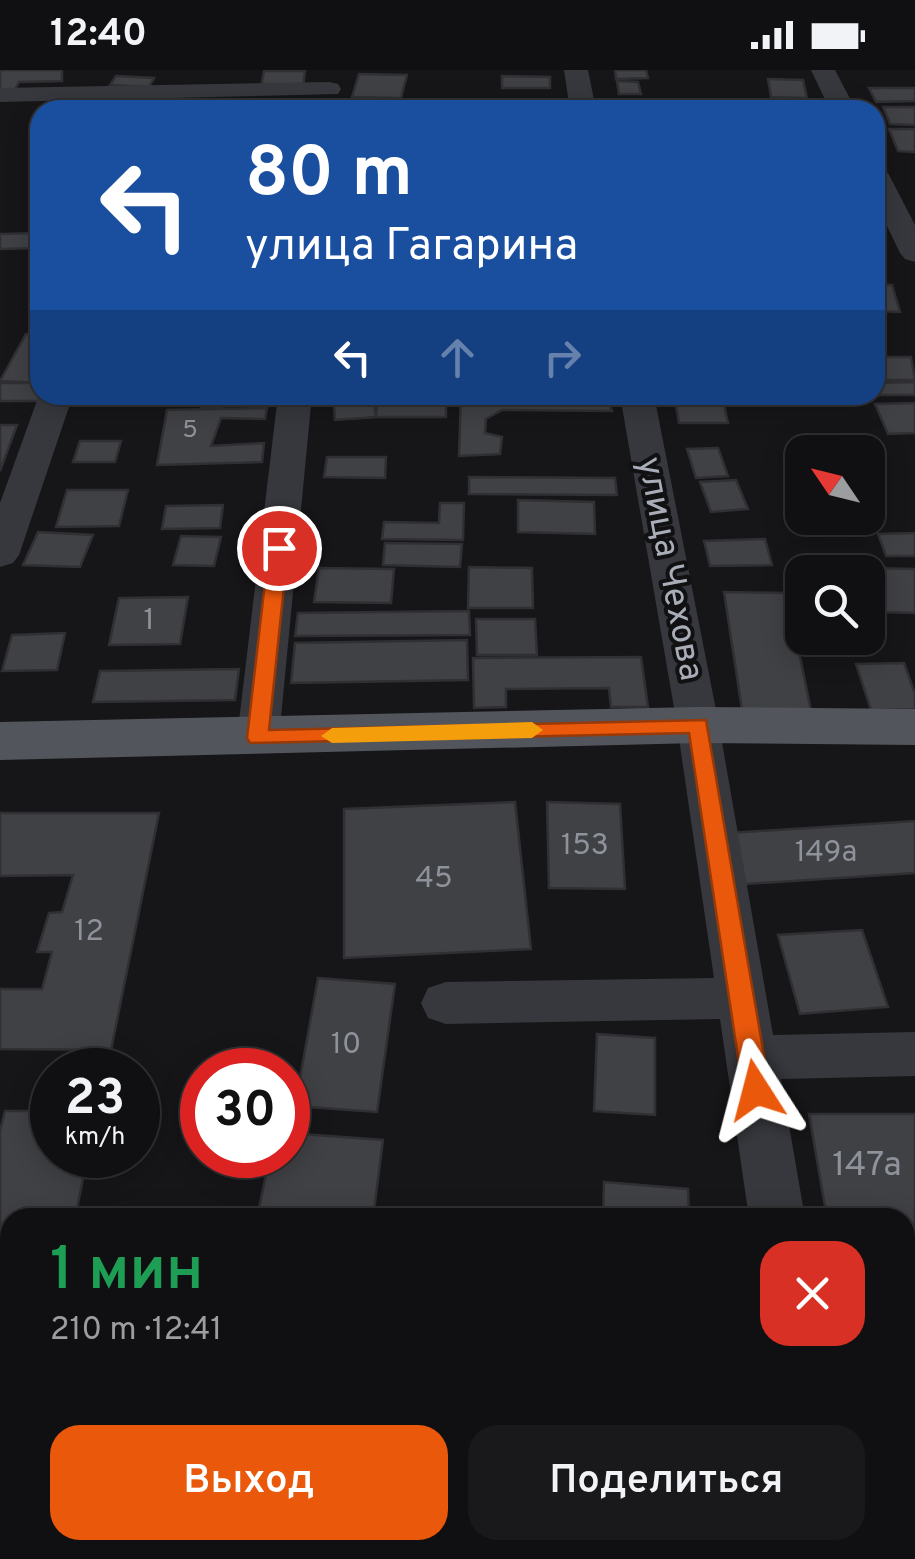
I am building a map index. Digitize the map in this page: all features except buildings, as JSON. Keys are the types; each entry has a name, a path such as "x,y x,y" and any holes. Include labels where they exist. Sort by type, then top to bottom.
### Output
{"main road":[{"path":"0,742 698,725 915,727"}],"street":[{"path":"576,70 581,100"},
{"path":"823,70 838,100"},
{"path":"0,95 330,90"},
{"path":"885,193 915,252"},
{"path":"0,555 52,405"},
{"path":"258,738 294,405"},
{"name":"улица Чехова","path":"638,405 698,725 775,1208"},
{"path":"446,1003 742,998"},
{"path":"751,1058 915,1054"}],"slow traffic":[{"path":"332,736 532,730"}],"route":[{"path":"279,548 258,738 698,725 756,1090"}]}
